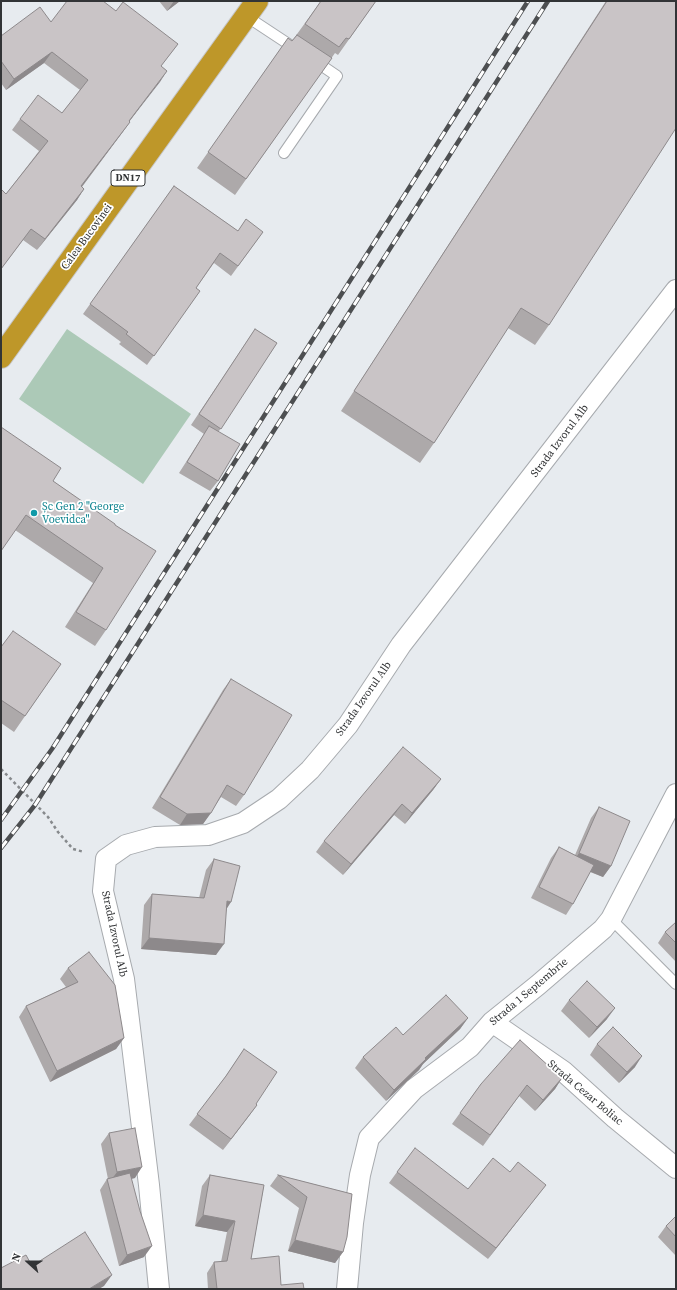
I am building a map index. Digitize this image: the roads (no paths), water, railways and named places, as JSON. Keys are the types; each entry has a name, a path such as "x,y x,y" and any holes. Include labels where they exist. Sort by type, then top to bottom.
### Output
{"highway":[{"name":"Calea Bucovinei","path":"1,357 252,8"}],"street":[{"name":"Strada Izvorul Alb","path":"159,1289 149,1185 124,979 103,891 106,859 126,845 155,837 208,834 243,823 279,799 310,770 348,725 401,645 494,527 676,290"},
{"name":"Strada 1 Septembrie","path":"347,1289 352,1223 360,1175 369,1138 414,1089 470,1047 492,1022 603,929 611,919 676,794"},
{"name":"Strada Cezar Boliac","path":"492,1022 563,1071 615,1118 676,1168"}],"lane":[{"path":"252,8 337,76 284,153"},
{"path":"611,919 676,984"}],"railway":[{"path":"1,820 52,749 528,1"},
{"path":"1,848 35,805 548,1"}],"place":[{"name":"Șc Gen 2 \"George Voevidca\"","path":"34,513"}]}
